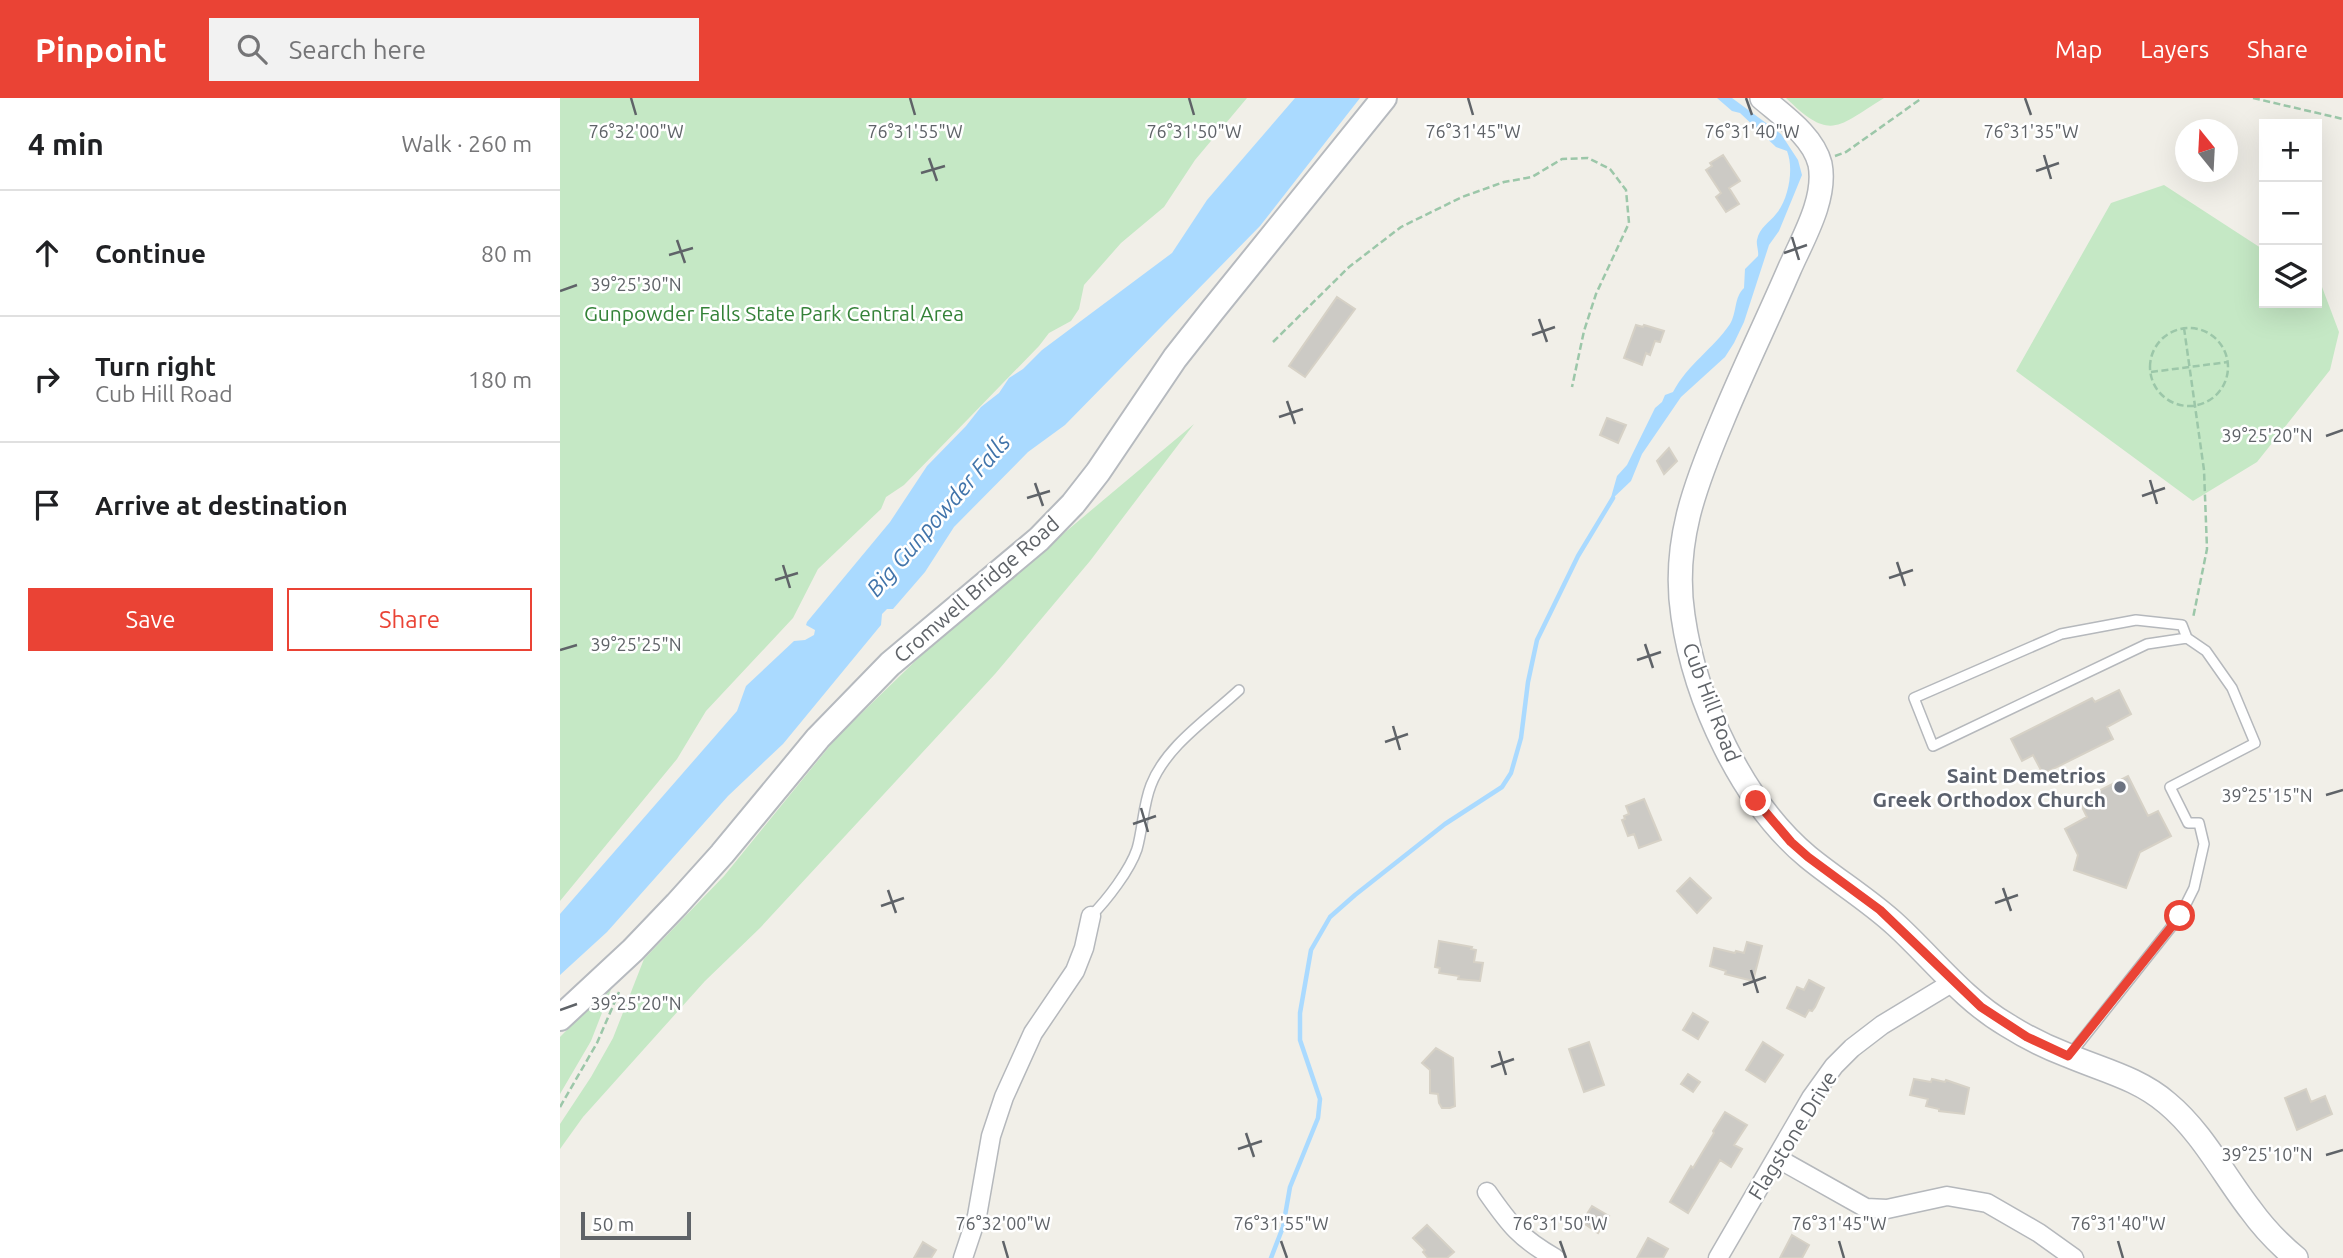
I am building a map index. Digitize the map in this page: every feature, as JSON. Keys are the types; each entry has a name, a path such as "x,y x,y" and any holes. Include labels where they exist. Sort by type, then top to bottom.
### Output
{"main road":[{"name":"Cromwell Bridge Road","path":"560,1018 633,950 677,904 818,738 862,692 926,632 1039,539 1073,504 1098,472 1175,358 1384,98"}],"street":[{"path":"1762,98 1808,140 1820,177"},
{"name":"Cub Hill Road","path":"1820,177 1801,243 1695,485 1684,534 1680,562 1682,614 1694,665 1712,715 1741,779 1791,842 1880,910 1953,982 2003,1023 2068,1056 2137,1082 2168,1104 2199,1137 2252,1213 2296,1258"},
{"path":"963,1258 977,1216 991,1136 1004,1097 1033,1033 1075,971 1084,948 1091,916"},
{"name":"Flagstone Drive","path":"1718,1258 1811,1098 1834,1066 1882,1025 1953,982"},
{"path":"1777,1158 1866,1209 1887,1209 1947,1196 1987,1203 2039,1233 2074,1258"},
{"path":"1487,1192 1528,1242 1555,1258"}],"lane":[{"path":"2068,1056 2180,916 2194,888 2204,844 2199,823 2188,823 2170,787 2255,743 2232,688 2206,651 2187,638 2182,625 2136,620 2061,634 1914,698 1933,746 2147,644 2187,638"},
{"path":"1091,916 1109,898 1137,850 1151,786 1160,769 1172,751 1239,691"}],"path":[{"path":"1820,177 1846,152 1922,98"},
{"path":"2253,98 2343,118"},
{"path":"1273,342 1349,268 1401,227 1462,197 1504,182 1532,177 1562,159 1588,158 1610,169 1626,190 1629,223 1596,294 1584,331 1572,387"},
{"path":"2184,328 2204,470 2207,549 2197,605 2187,638"},
{"path":"2184,328 2203,330 2214,336 2222,345 2228,362 2225,383 2218,393 2208,401 2195,405 2170,401 2160,393 2150,372 2151,356 2156,345 2165,335 2184,328"},
{"path":"2150,372 2228,362"},
{"path":"560,1107 597,1043 621,986"}],"green space":[{"name":"Gunpowder Falls State Park Central Area","path":"560,98 1247,98 1195,160 1164,207 1121,243 1084,285 1079,309 1071,321 1049,333 904,485 886,497 881,509 818,569 793,618 706,711 677,759 560,901"},
{"path":"1786,98 1884,98 1844,122 1824,125 1801,112"},
{"path":"2164,185 2259,247 2259,308 2322,308 2322,287 2339,332 2330,370 2257,462 2193,501 2016,371 2111,203"},
{"path":"1194,424 1090,561 995,674 760,928 705,981 583,1117 560,1149 560,1124 613,1038 644,959 724,876 837,737 939,638"},
{"path":"614,982 591,1041 560,1094 560,1037"}],"water":[{"name":"Big Gunpowder Falls","path":"1295,98 1360,98 1260,226 1065,425 1028,452 954,527 925,572 893,609 887,609 882,614 881,625 783,744 728,796 607,932 560,975 560,914 737,711 746,686 794,641 805,640 814,635 815,630 806,625 807,622 890,522 927,466 981,407 999,393 1009,378 1023,369 1042,350 1172,253 1207,200"},
{"path":"1717,98 1732,98 1781,134 1798,160 1802,175 1779,231 1769,245 1744,322 1734,343 1725,357 1681,397 1642,454 1631,481 1610,501 1617,476 1627,465 1655,408 1665,395 1673,392 1686,373 1730,324 1744,288 1745,269 1758,256 1758,236 1780,208 1787,192 1790,166 1787,151 1776,147 1740,113 1732,111"}],"building":[{"path":"1723,155 1740,181 1729,188 1739,204 1726,212 1716,197 1721,193 1706,170 1712,166 1710,163"},
{"path":"1337,297 1355,309 1305,377 1289,366"},
{"path":"1636,325 1664,331 1660,342 1655,341 1650,355 1646,353 1642,365 1624,358"},
{"path":"1607,418 1626,425 1618,443 1600,435"},
{"path":"1669,448 1677,461 1664,474 1657,461"},
{"path":"2119,690 2131,714 2107,727 2113,739 2043,774 2033,755 2022,761 2011,739 2092,698 2095,702"},
{"path":"2128,776 2148,816 2158,811 2171,836 2140,852 2126,888 2074,870 2078,855 2065,829 2087,817 2079,801"},
{"path":"1644,799 1661,840 1639,848 1634,834 1628,836 1622,820 1629,814 1626,806"},
{"path":"1690,878 1711,898 1697,913 1677,891"},
{"path":"1439,941 1476,950 1474,962 1483,963 1480,981 1458,979 1459,976 1439,973 1440,968 1435,967"},
{"path":"1747,942 1762,946 1753,981 1725,974 1726,971 1710,966 1714,948 1744,953"},
{"path":"1809,980 1824,988 1815,1007 1812,1011 1809,1010 1805,1017 1787,1008 1797,987 1804,990"},
{"path":"1693,1013 1708,1022 1698,1039 1683,1030"},
{"path":"1589,1042 1604,1085 1584,1092 1569,1049"},
{"path":"1763,1042 1783,1055 1765,1082 1746,1070"},
{"path":"1436,1048 1453,1058 1455,1106 1450,1108 1442,1108 1438,1094 1430,1093 1430,1070 1422,1063"},
{"path":"1688,1074 1700,1082 1693,1092 1681,1084"},
{"path":"1914,1079 1931,1082 1932,1079 1946,1080 1969,1088 1964,1114 1939,1111 1926,1106 1928,1099 1910,1095"},
{"path":"2306,1089 2311,1102 2325,1096 2332,1114 2297,1130 2285,1098"},
{"path":"1725,1112 1747,1125 1734,1145 1742,1149 1731,1167 1720,1160 1688,1213 1670,1202"},
{"path":"1592,1206 1609,1216 1598,1233 1582,1222"},
{"path":"1427,1225 1454,1252 1447,1258 1428,1258 1423,1252 1425,1250 1413,1238"},
{"path":"1792,1235 1809,1245 1802,1258 1780,1258"},
{"path":"1648,1238 1668,1249 1663,1258 1637,1258"},
{"path":"923,1242 936,1250 931,1258 914,1258"}],"waterway":[{"path":"1271,1258 1283,1227 1290,1187 1318,1118 1320,1099 1300,1040 1300,1013 1311,950 1330,917 1355,895 1445,824 1502,787 1511,773 1521,738 1528,682 1537,640 1578,556 1613,498"}],"place":[{"name":"Saint Demetrios Greek Orthodox Church","path":"2120,787"}],"route":[{"path":"1756,801 1791,842 1880,910 1981,1007 2027,1037 2068,1056 2180,916"}]}
